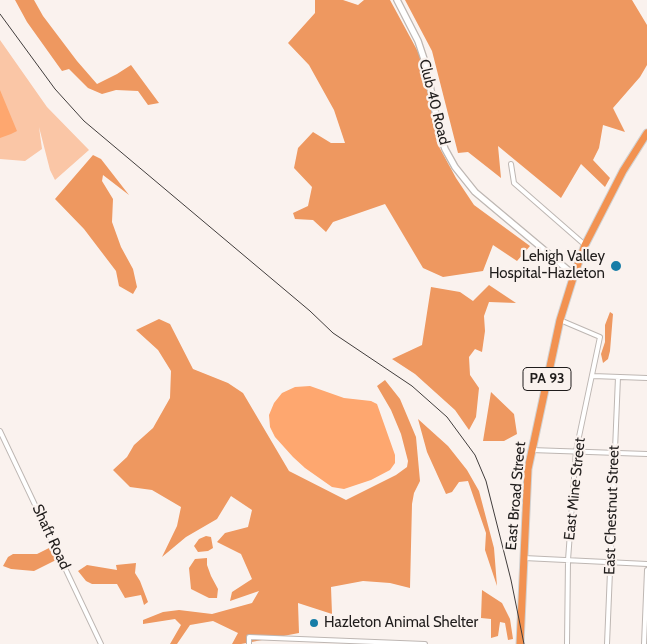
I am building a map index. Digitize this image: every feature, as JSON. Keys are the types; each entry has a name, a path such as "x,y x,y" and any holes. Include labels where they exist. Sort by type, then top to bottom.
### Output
{"highway":[{"name":"East Broad Street","path":"520,644 528,469 560,320 585,245 623,171 647,133"}],"street":[{"name":"Club 40 Road","path":"397,0 418,41 426,65 439,131 455,167 474,192 574,275"},
{"path":"511,164 514,183 585,245"},
{"name":"East Mine Street","path":"560,320 600,337 576,451 568,560 567,644"},
{"path":"592,376 647,378"},
{"name":"East Chestnut Street","path":"607,644 618,377"},
{"name":"Shaft Road","path":"0,431 101,644"},
{"path":"531,450 647,454"},
{"path":"524,558 647,564"},
{"path":"644,644 647,570"},
{"path":"249,644 249,637 288,638 326,642 425,644"},
{"path":"287,644 288,638"}],"shaded area":[{"path":"15,0 34,0 43,16 97,84 131,65 159,103 148,105 138,91 116,90 102,94 88,88 69,69 62,71 27,22"},
{"path":"315,0 343,0 358,5 364,0 390,0 423,61 437,143 456,178 474,205 530,246 517,261 493,245 483,271 443,277 423,268 385,204 333,222 326,232 313,220 295,219 293,213 308,206 312,187 294,168 298,148 313,132 331,143 345,143 334,110 309,65 288,43 315,13"},
{"path":"405,0 632,0 647,25 647,65 640,77 613,108 625,132 603,125 599,148 593,160 610,178 605,187 581,164 561,198 498,146 501,178 468,152 458,153 432,51"},
{"path":"0,40 47,107 89,150 55,180 50,170 39,127 42,149 25,161 0,159"},
{"path":"0,90 17,131 0,138"},
{"path":"93,155 101,159 129,195 103,175 102,181 113,199 112,222 121,247 133,269 137,287 133,294 119,286 116,271 84,229 55,199"},
{"path":"489,285 516,303 489,302 484,316 485,331 482,352 475,349 469,357 470,375 479,388 476,417 469,430 455,410 415,374 392,359 422,345 431,287 460,292 473,301"},
{"path":"610,312 613,314 610,351 608,359 603,363 601,354 605,342 605,325"},
{"path":"159,319 170,324 193,369 228,383 243,393 289,471 346,500 396,475 407,467 408,461 401,434 391,410 377,386 385,380 400,399 416,437 420,481 414,493 412,504 410,588 390,583 363,581 331,587 332,614 298,603 299,633 241,644 232,644 238,633 213,621 190,625 177,644 170,644 181,625 175,619 143,624 143,620 163,612 179,610 212,614 252,603 259,591 230,601 232,592 252,579 241,554 217,542 225,533 248,527 252,510 231,496 217,519 186,537 162,557 177,526 181,507 152,490 130,487 113,470 127,457 134,445 153,428 170,398 171,371 158,350 136,330"},
{"path":"310,386 344,398 371,401 377,404 395,455 395,463 390,470 371,480 344,489 332,487 293,457 275,437 270,427 269,415 274,403 282,393 295,387"},
{"path":"491,392 514,414 517,434 504,441 483,441"},
{"path":"418,419 448,446 467,470 479,491 494,548 497,586 485,550 486,533 468,481 459,482 452,492 446,494 427,452"},
{"path":"206,536 211,537 213,548 208,551 198,552 194,546 199,539"},
{"path":"51,547 58,559 34,571 11,569 3,566 8,557 13,554 37,554"},
{"path":"207,558 207,565 218,589 217,598 209,598 191,589 189,568 195,559"},
{"path":"136,563 135,573 148,602 144,605 141,595 125,598 117,584 92,584 86,581 78,571 87,565 117,570 116,565"},
{"path":"482,590 502,603 510,619 513,639 508,640 505,623 500,622 498,636 491,638 491,619 481,618"}],"railway":[{"path":"0,14 55,89 84,121 310,311 333,333 412,386 447,417 475,455 486,481 511,580 524,644"}],"place":[{"name":"Lehigh Valley Hospital-Hazleton","path":"616,266"},
{"name":"Hazleton Animal Shelter","path":"314,623"}]}
